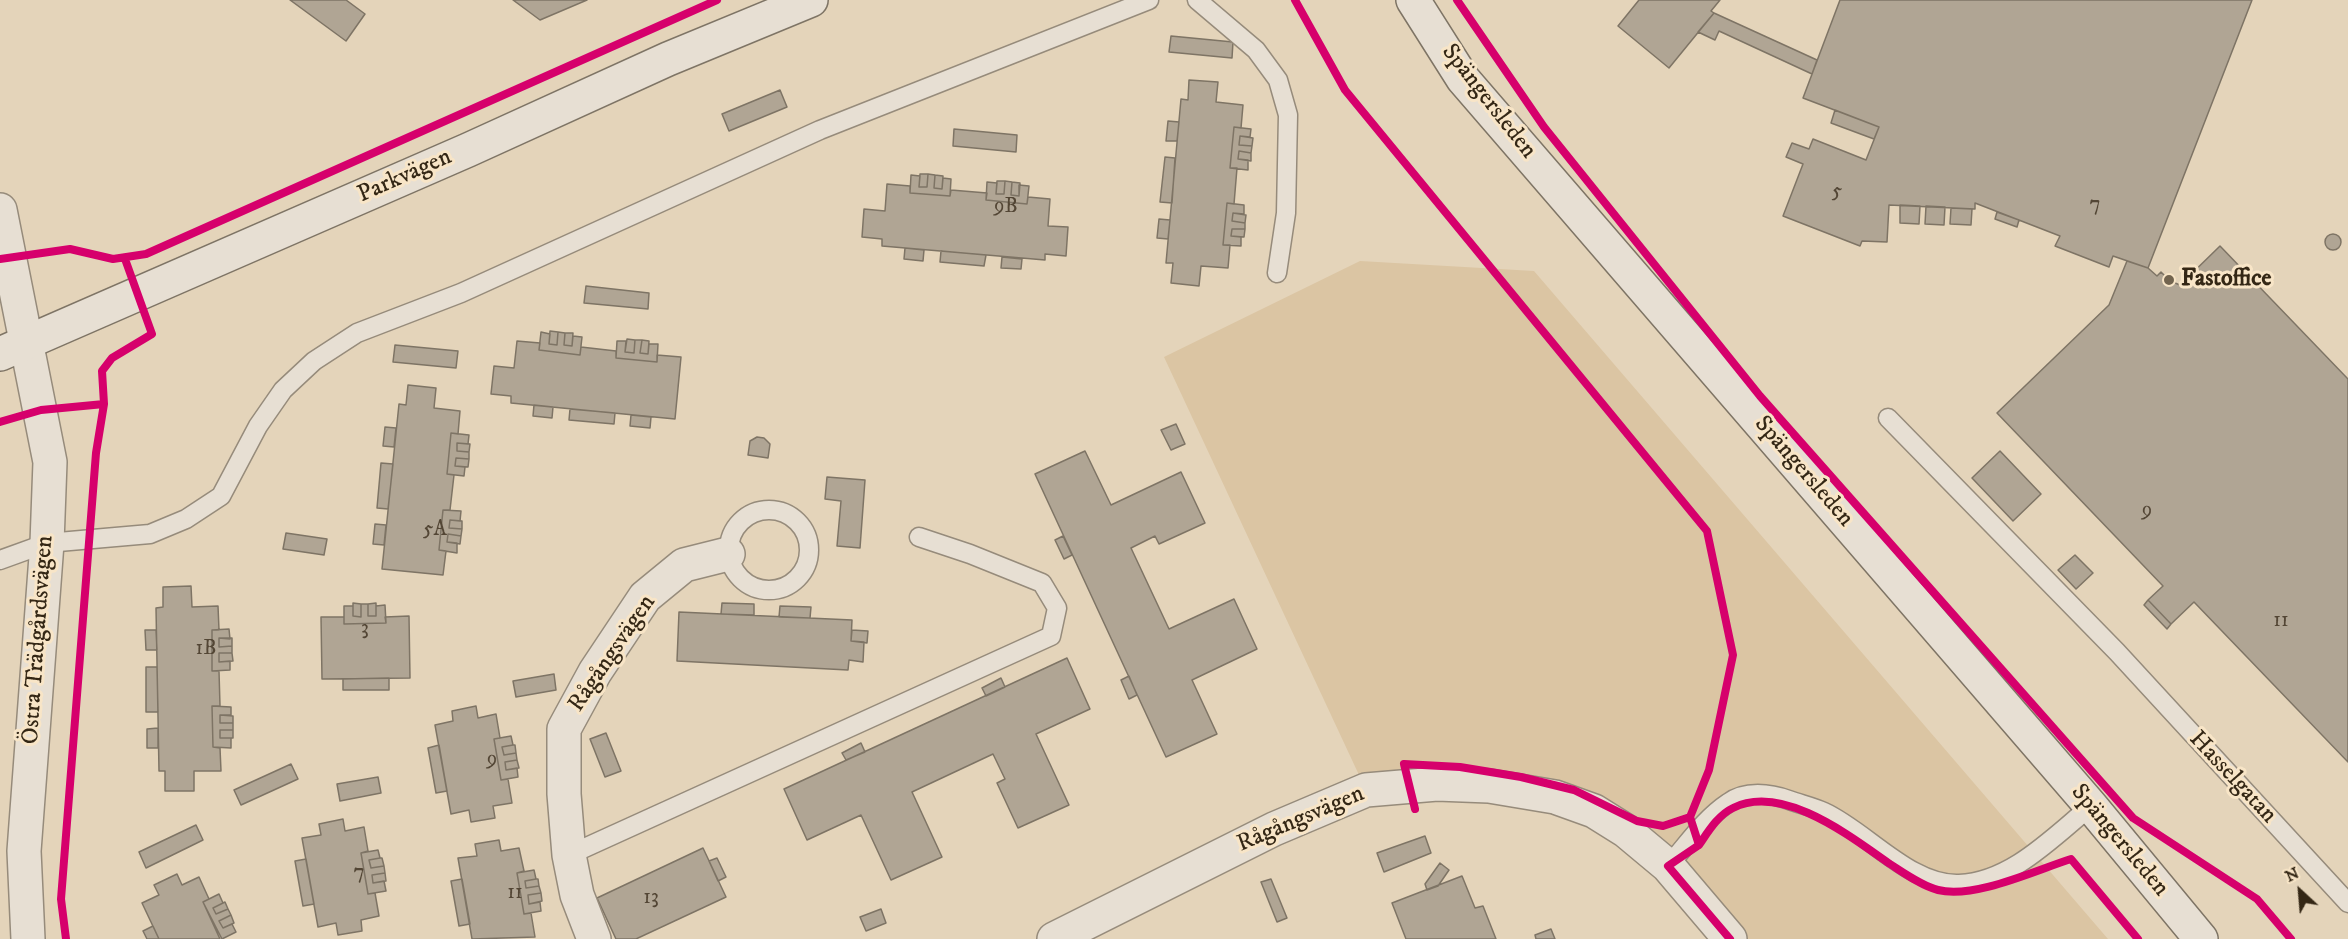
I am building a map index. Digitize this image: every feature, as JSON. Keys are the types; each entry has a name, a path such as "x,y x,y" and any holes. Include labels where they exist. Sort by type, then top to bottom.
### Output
{"main road":[{"name":"Parkvägen","path":"14,348 468,150 668,59 811,0"},
{"name":"Spängersleden","path":"1413,0 1463,79 2091,806 2201,939"},
{"name":"Östra Trädgårdsvägen","path":"0,210 14,348 50,462 47,543 24,851 22,938"},
{"name":"Rågångsvägen","path":"594,939 577,895 569,855 564,794 564,729 595,672 645,597 684,565 728,554"},
{"name":"Rågångsvägen","path":"1054,939 1274,829 1366,789 1437,784 1489,786 1555,797 1594,811 1626,831 1668,866 1730,939"}],"lane":[{"path":"0,560 47,543 150,534 186,519 221,496 258,426 283,390 314,361 357,333 472,289 820,130 1149,0"},
{"path":"1197,0 1256,50 1278,80 1288,115 1286,213 1277,273"},
{"name":"Hasselgatan","path":"1888,418 2117,652 2348,903"},
{"path":"777,510 800,523 810,546 804,570 786,588 760,590 739,577 728,554 733,530 752,513 777,510"},
{"path":"569,855 1050,636 1057,608 1042,583 970,554 919,537"},
{"path":"1668,866 1704,825 1729,802 1754,794 1777,796 1825,812 1909,868 1940,882 1959,884 2007,871 2091,806"}],"shaded area":[{"path":"1360,261 1534,271 2108,939 1730,939 1594,811 1366,790 1164,357"}],"building":[{"path":"290,0 346,0 365,14 346,41"},
{"path":"513,0 587,0 540,20"},
{"path":"1639,0 1720,0 1711,11 1714,13 1669,68 1618,26"},
{"path":"1840,0 2252,0 2148,268 2113,256 2109,267 2055,246 2060,236 1975,203 1975,209 1889,205 1887,242 1862,241 1860,246 1783,216 1803,164 1786,157 1792,143 1809,149 1813,139 1866,160 1879,127 1803,98"},
{"path":"1714,13 1817,60 1812,74 1719,31 1715,40 1698,32"},
{"path":"1171,36 1233,42 1232,58 1169,52"},
{"path":"1189,80 1218,82 1216,102 1243,105 1241,128 1234,127 1230,168 1237,168 1234,204 1227,203 1223,245 1230,245 1228,268 1201,266 1199,286 1171,283 1173,263 1166,263 1181,99 1188,100"},
{"path":"780,90 787,107 729,131 722,114"},
{"path":"1835,110 1879,127 1874,139 1831,123"},
{"path":"1168,121 1179,122 1177,141 1166,141"},
{"path":"1234,127 1251,129 1250,137 1240,136 1239,145 1252,146 1251,153 1239,151 1238,159 1248,160 1248,170 1230,168"},
{"path":"954,129 1017,135 1016,152 953,146"},
{"path":"1240,136 1253,138 1252,146 1239,145"},
{"path":"1239,151 1251,153 1251,161 1238,159"},
{"path":"1165,157 1175,158 1172,203 1160,202"},
{"path":"920,174 928,174 927,187 919,187"},
{"path":"928,174 935,175 934,188 942,189 943,178 951,179 950,196 910,193 911,175 920,176 919,187 927,187"},
{"path":"935,175 943,176 942,189 934,188"},
{"path":"997,181 1005,181 1004,194 996,194"},
{"path":"1005,181 1012,182 1011,195 1019,196 1019,185 1029,186 1027,204 986,200 987,182 997,183 996,194 1004,194"},
{"path":"1012,182 1020,183 1019,196 1011,195"},
{"path":"887,184 910,186 910,193 950,196 951,190 987,193 986,200 1027,204 1028,197 1050,199 1048,226 1068,227 1066,256 1045,254 1045,260 882,246 882,239 862,237 864,209 885,211"},
{"path":"1227,203 1244,205 1244,214 1233,213 1232,221 1245,223 1245,229 1232,229 1231,236 1241,237 1241,246 1223,245"},
{"path":"1900,205 1920,206 1919,224 1900,223"},
{"path":"1926,206 1945,207 1944,225 1925,224"},
{"path":"1951,208 1972,209 1971,225 1950,224"},
{"path":"1997,212 2019,220 2017,227 1995,219"},
{"path":"1233,213 1246,215 1245,223 1232,221"},
{"path":"1159,219 1170,220 1168,239 1157,238"},
{"path":"1232,229 1245,229 1244,237 1231,236"},
{"path":"2333,234 2339,236 2341,242 2339,248 2333,250 2327,248 2325,242 2327,236"},
{"path":"2220,246 2348,379 2348,762 2194,602 2171,624 2148,600 2163,586 1997,413 2109,305 2127,261 2148,268 2157,276 2161,272 2170,281 2180,285"},
{"path":"905,248 924,250 923,261 904,259"},
{"path":"941,251 986,255 984,266 940,262"},
{"path":"1002,257 1022,259 1021,269 1001,268"},
{"path":"586,286 649,293 648,309 584,303"},
{"path":"550,331 558,332 557,345 549,344"},
{"path":"541,332 550,334 549,344 557,345 558,332 565,333 564,345 572,346 573,336 582,337 580,355 539,350"},
{"path":"565,333 573,333 572,346 564,345"},
{"path":"627,339 635,340 634,353 625,352"},
{"path":"635,340 642,340 640,353 648,354 649,344 658,344 657,362 616,358 617,341 626,341 625,352 634,353"},
{"path":"642,340 649,341 648,354 640,353"},
{"path":"517,341 540,343 539,350 580,355 581,347 616,351 616,358 657,362 657,355 681,357 675,419 511,403 511,396 491,394 494,366 514,368"},
{"path":"395,345 458,351 456,368 393,362"},
{"path":"408,385 436,388 434,408 460,411 458,434 451,433 447,474 454,475 450,510 443,510 439,550 446,551 443,575 382,569 399,404 406,405"},
{"path":"534,405 553,407 552,418 533,416"},
{"path":"570,409 615,413 614,424 569,420"},
{"path":"631,415 651,417 650,428 630,426"},
{"path":"1176,424 1185,444 1171,450 1161,430"},
{"path":"385,427 396,428 394,447 383,446"},
{"path":"451,433 469,435 468,444 457,443 457,451 469,452 469,459 456,458 455,466 465,467 464,476 447,474"},
{"path":"757,437 764,438 770,444 768,458 748,455 750,441"},
{"path":"457,443 470,444 469,452 457,451"},
{"path":"1085,451 1111,505 1181,472 1205,523 1159,544 1155,536 1131,548 1169,629 1234,599 1257,649 1192,680 1217,734 1166,757 1035,474"},
{"path":"2000,451 2041,494 2013,521 1972,478"},
{"path":"456,458 469,459 468,467 455,466"},
{"path":"381,463 393,464 388,509 377,508"},
{"path":"827,477 865,480 860,548 837,546 841,501 825,499"},
{"path":"443,510 461,511 460,521 450,520 449,528 462,529 461,536 448,534 447,542 457,543 457,553 439,550"},
{"path":"450,520 462,521 462,529 449,528"},
{"path":"375,524 386,525 384,545 373,544"},
{"path":"286,533 327,539 324,555 283,549"},
{"path":"448,534 461,536 460,544 447,542"},
{"path":"1063,536 1072,555 1064,559 1055,540"},
{"path":"2075,555 2093,573 2076,589 2058,570"},
{"path":"191,586 192,607 218,606 219,630 212,630 212,671 219,671 220,706 212,706 213,747 220,748 221,771 194,771 194,791 165,791 165,771 159,771 156,608 163,607 163,587"},
{"path":"2148,600 2171,624 2167,629 2144,605"},
{"path":"353,603 361,604 361,617 353,616"},
{"path":"376,603 376,616 368,616 368,604"},
{"path":"722,603 754,604 754,615 721,614"},
{"path":"361,604 368,604 368,616 376,616 376,606 385,605 386,623 344,624 344,606 353,606 353,616 361,617"},
{"path":"780,606 811,607 810,618 779,617"},
{"path":"679,612 852,620 851,641 864,642 863,662 849,660 848,670 677,661"},
{"path":"409,616 410,678 322,679 321,617 344,617 344,624 386,623 385,617"},
{"path":"229,629 230,639 219,638 219,647 232,646 232,653 219,653 219,662 230,661 230,670 212,671 212,630"},
{"path":"145,630 156,630 157,650 146,650"},
{"path":"852,630 868,631 867,643 851,641"},
{"path":"219,638 232,638 232,646 219,647"},
{"path":"219,653 232,653 233,661 219,662"},
{"path":"1067,658 1090,709 1036,734 1069,805 1018,828 997,783 1005,779 993,754 912,792 942,857 891,880 861,815 807,840 784,789"},
{"path":"146,667 157,667 158,712 146,712"},
{"path":"554,674 556,690 516,697 513,681"},
{"path":"1129,676 1137,695 1129,699 1121,680"},
{"path":"389,678 389,690 343,690 343,679"},
{"path":"1001,678 1005,687 986,696 982,688"},
{"path":"212,706 231,707 231,715 220,715 220,723 233,723 233,730 220,730 220,738 231,738 231,748 213,747"},
{"path":"476,706 478,718 496,714 500,738 494,739 501,780 508,779 512,803 493,806 495,818 471,822 469,810 451,814 435,725 453,721 452,711"},
{"path":"220,715 233,716 233,723 220,723"},
{"path":"158,728 158,748 147,748 147,729"},
{"path":"220,730 233,730 233,738 220,738"},
{"path":"606,733 621,771 605,777 590,739"},
{"path":"511,736 513,745 502,747 504,755 516,753 517,760 505,762 506,770 517,768 518,777 501,780 494,739"},
{"path":"861,743 865,752 846,760 842,753"},
{"path":"439,745 447,791 436,793 428,748"},
{"path":"515,745 516,753 504,755 502,747"},
{"path":"517,760 519,768 506,770 505,762"},
{"path":"291,764 298,779 241,805 234,790"},
{"path":"378,777 381,793 340,801 337,784"},
{"path":"343,819 345,831 364,827 368,851 361,853 368,894 375,893 379,916 361,920 362,931 338,935 336,923 318,927 302,838 321,835 319,824"},
{"path":"196,825 203,840 146,868 139,852"},
{"path":"1425,836 1431,853 1384,872 1377,853"},
{"path":"499,840 501,851 519,848 524,871 517,873 524,914 531,913 535,937 472,939 458,858 477,856 475,844"},
{"path":"703,848 726,897 636,939 616,939 597,898"},
{"path":"378,850 380,858 369,860 371,868 384,866 385,873 372,875 373,883 384,881 386,891 368,894 361,853"},
{"path":"382,858 384,866 371,868 369,860"},
{"path":"717,858 726,877 718,881 709,861"},
{"path":"306,859 314,904 303,906 295,861"},
{"path":"1440,863 1449,870 1438,886 1427,890 1425,884"},
{"path":"534,870 536,879 525,881 526,888 539,886 541,893 528,895 529,904 540,902 541,911 524,914 517,873"},
{"path":"385,873 386,881 373,883 372,875"},
{"path":"177,874 182,885 199,877 209,899 203,902 220,939 159,939 142,903 159,895 154,885"},
{"path":"1462,876 1475,908 1483,906 1496,939 1406,939 1392,903"},
{"path":"462,879 470,924 459,926 451,881"},
{"path":"538,879 539,886 526,888 525,881"},
{"path":"1271,879 1287,918 1277,922 1261,882"},
{"path":"541,893 542,901 529,904 528,895"},
{"path":"219,894 223,903 213,908 216,914 228,909 231,915 219,921 223,928 232,924 236,932 222,939 203,902"},
{"path":"225,902 228,909 216,914 213,908"},
{"path":"881,909 886,923 866,931 860,917"},
{"path":"231,915 234,923 223,928 219,921"},
{"path":"153,926 159,939 147,939 143,931"},
{"path":"1551,929 1555,939 1536,939 1535,935"}],"cycle path":[{"path":"0,259 70,249 113,259 146,254 717,0"},
{"path":"1295,0 1345,90 1707,531 1733,655 1709,770 1690,817 1699,845 1668,866 1730,939"},
{"path":"1457,0 1544,127 1760,396 2133,818 2257,899 2291,939"},
{"path":"104,404 102,371 112,358 152,334 125,259"},
{"path":"0,422 41,410 104,404 96,453 61,899 66,939"},
{"path":"1415,809 1404,764 1460,767 1521,777 1574,790 1637,821 1663,826 1690,817"},
{"path":"1699,845 1714,824 1733,808 1753,802 1773,802 1816,816 1913,879 1938,890 1953,892 1987,887 2071,859 2138,939"}],"place":[{"name":"Fastoffice","path":"2169,280"}]}
